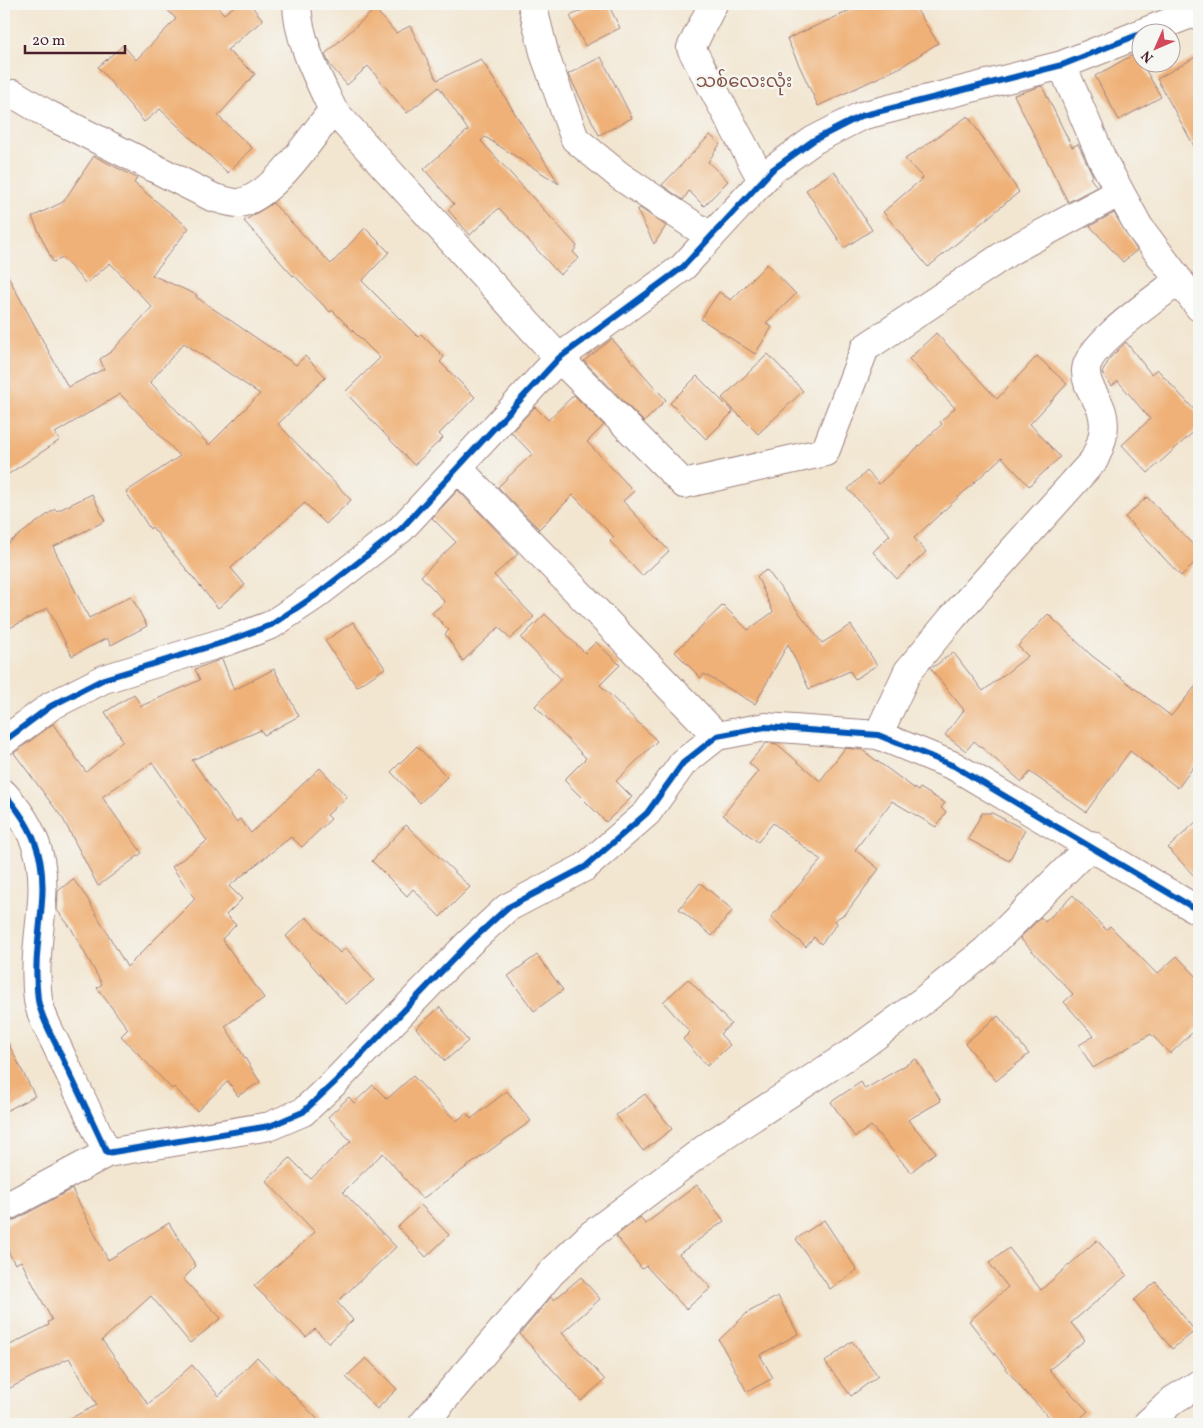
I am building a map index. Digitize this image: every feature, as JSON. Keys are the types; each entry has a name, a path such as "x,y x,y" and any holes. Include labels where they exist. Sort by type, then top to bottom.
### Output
{"street":[{"path":"297,4 298,18 312,61 333,110 559,358 684,484 825,452 865,348 1010,251 1120,192"},
{"path":"532,4 545,56 575,138 620,176 711,237"},
{"path":"713,4 691,48 762,180"},
{"path":"1158,22 1172,12 1199,11"},
{"path":"4,742 51,706 104,679 231,640 271,625 316,595 401,528 559,358 682,267 772,170 814,140 861,116 1062,65 1130,38"},
{"path":"1062,65 1102,159 1139,226 1178,282 1199,307"},
{"path":"7,90 47,114 214,198 238,203 251,199 275,182 333,110"},
{"path":"878,736 908,671 953,617 1094,460 1103,439 1102,412 1088,385 1086,368 1094,351 1124,322 1178,282"},
{"path":"458,468 717,736"},
{"path":"4,1208 107,1154 262,1128 303,1112 335,1082 469,943 507,908 585,867 647,813 683,764 717,736 765,727 878,736 954,766 1091,845 1199,911"},
{"path":"4,794 32,831 40,858 43,890 37,968 38,1002 107,1154"},
{"path":"423,1424 552,1272 592,1234 710,1145 859,1048 924,1000 985,951 1091,845"},
{"path":"1147,1424 1172,1400 1199,1384"}],"building":[{"path":"162,4 215,4 224,14 237,4 250,4 263,20 227,50 255,74 218,116 252,148 228,173 160,109 144,122 98,67 123,45 136,60 176,19"},
{"path":"596,4 608,4 620,28 585,46 570,16"},
{"path":"864,4 913,4 938,43 901,67 818,106 787,39"},
{"path":"375,9 396,33 410,26 437,80 481,59 559,184 485,137 481,141 577,246 573,252 579,258 560,275 499,208 470,235 448,210 454,204 424,169 468,130 439,87 407,113 368,66 347,85 330,65 325,54"},
{"path":"1199,55 1199,155 1157,79 1169,72 1180,72 1180,66"},
{"path":"1130,56 1130,72 1147,72 1161,97 1119,120 1095,76"},
{"path":"601,57 632,118 599,135 568,74"},
{"path":"1042,86 1072,147 1078,144 1093,176 1090,178 1097,187 1068,202 1014,95"},
{"path":"968,116 1019,192 928,267 883,212 923,178 905,159"},
{"path":"710,135 720,144 708,162 728,181 704,206 689,191 683,200 662,185"},
{"path":"94,156 137,178 134,183 189,228 152,275 197,295 196,297 296,365 305,356 326,377 278,424 351,500 326,524 305,503 231,568 245,585 218,608 152,527 150,529 126,492 180,456 120,394 55,433 60,440 4,477 4,269 68,387 104,369 100,359 112,351 152,307 110,263 86,284 63,258 53,262 32,217 63,202","holes":["184,343 260,394 209,445 150,382"]},
{"path":"834,171 872,230 844,248 806,190"},
{"path":"273,203 331,264 365,228 389,252 362,281 418,337 421,334 444,357 440,362 475,397 439,434 443,438 414,465 345,392 380,358 332,310 330,312 293,276 244,221"},
{"path":"640,208 666,226 654,244 637,210"},
{"path":"1114,213 1137,250 1123,262 1090,226"},
{"path":"767,264 796,294 766,323 772,327 755,354 701,319 719,292 731,300"},
{"path":"936,333 997,399 1037,356 1067,384 1030,424 1060,457 1029,486 1002,457 914,538 926,552 897,579 873,552 890,535 848,489 867,471 879,484 942,424 940,422 955,408 909,359"},
{"path":"612,339 666,400 644,422 584,361"},
{"path":"1126,342 1151,374 1157,369 1199,415 1199,427 1148,473 1122,445 1150,419 1118,381 1112,386 1102,373 1110,358"},
{"path":"768,354 803,391 758,434 722,398"},
{"path":"697,376 733,412 706,439 670,403"},
{"path":"574,395 604,425 587,442 634,491 623,501 669,551 642,576 610,541 614,537 573,495 539,529 498,487 532,454 511,432 535,407 548,420"},
{"path":"458,490 518,554 494,575 534,617 510,639 499,627 463,661 445,634 449,630 432,613 445,602 421,576 456,542 432,518"},
{"path":"92,494 105,521 53,547 89,618 131,596 147,626 111,645 107,638 72,656 48,608 4,631 4,546 55,509 57,511"},
{"path":"1147,497 1199,551 1199,558 1181,576 1125,517"},
{"path":"767,570 822,643 851,625 877,665 855,679 850,671 809,689 788,644 755,704 704,674 701,678 675,652 723,605 748,630 773,612 757,576"},
{"path":"545,614 585,653 596,642 620,665 600,685 657,741 616,781 632,797 606,822 564,780 586,758 535,706 561,679 521,638"},
{"path":"1048,614 1091,655 1171,716 1199,682 1199,759 1178,788 1130,751 1086,812 1030,772 1022,782 974,741 966,751 945,735 964,710 931,669 953,652 983,691 1028,656 1018,646"},
{"path":"353,622 385,668 357,687 325,641"},
{"path":"222,659 234,690 274,669 299,716 264,735 261,730 192,760 236,822 240,819 251,833 320,768 347,797 327,815 331,819 302,847 291,837 229,886 242,899 226,915 236,925 222,939 264,998 225,1026 260,1082 238,1096 228,1081 197,1111 174,1087 172,1089 121,1036 128,1029 97,988 102,984 71,928 57,910 58,891 73,879 87,898 127,967 195,899 172,867 207,841 152,762 102,797 142,853 98,886 63,819 14,753 53,724 86,772 123,741 105,712 134,694 141,706 200,680 195,669"},
{"path":"766,743 777,744 820,781 845,748 862,750 918,791 920,788 945,803 941,808 946,812 936,827 892,801 855,850 879,869 846,913 835,920 837,924 821,944 814,937 806,947 771,917 821,860 773,823 758,842 723,815 758,771 749,763"},
{"path":"417,746 447,777 420,803 391,772"},
{"path":"982,813 992,813 1025,830 1009,861 968,839"},
{"path":"1199,819 1199,881 1168,848"},
{"path":"406,825 470,887 440,917 413,889 407,896 372,861"},
{"path":"700,883 733,910 712,936 679,909"},
{"path":"1073,895 1106,930 1110,926 1157,974 1177,956 1199,979 1199,1026 1170,1054 1151,1034 1093,1068 1079,1045 1094,1036 1064,1002 1073,994 1020,938 1041,917 1045,922"},
{"path":"306,917 340,953 346,948 374,980 346,1004 286,936"},
{"path":"537,955 563,990 534,1011 508,976"},
{"path":"688,979 731,1024 720,1034 730,1045 707,1066 683,1039 690,1032 663,1002"},
{"path":"440,1007 468,1041 445,1061 416,1028"},
{"path":"998,1016 1029,1054 996,1081 965,1043"},
{"path":"4,1035 35,1096 4,1112"},
{"path":"916,1059 941,1101 908,1120 936,1152 911,1172 871,1126 855,1137 831,1102 861,1082 865,1089"},
{"path":"413,1076 456,1121 467,1113 471,1119 507,1091 531,1121 422,1199 383,1153 343,1192 396,1247 337,1302 353,1320 329,1343 315,1329 306,1337 254,1286 315,1232 266,1181 290,1158 311,1179 351,1141 328,1117 349,1097 354,1103 373,1085 387,1099"},
{"path":"645,1094 672,1129 643,1151 616,1115"},
{"path":"697,1185 724,1221 679,1254 711,1288 686,1309 646,1266 642,1269 616,1236 640,1217 645,1224"},
{"path":"72,1189 108,1260 169,1223 196,1266 183,1279 221,1318 190,1343 151,1296 102,1340 148,1404 192,1365 219,1396 257,1357 322,1424 59,1424 97,1405 69,1358 4,1391 4,1348 49,1325 48,1322 52,1320 21,1261 15,1264 4,1244 4,1224"},
{"path":"421,1205 449,1235 426,1257 398,1227"},
{"path":"824,1220 857,1270 830,1289 796,1239"},
{"path":"1097,1240 1127,1275 1071,1323 1085,1340 1049,1370 1088,1411 1074,1424 1056,1424 1023,1390 969,1321 1008,1287 989,1263 1009,1248 1041,1290"},
{"path":"581,1277 600,1299 562,1333 605,1380 581,1401 520,1334 551,1297 554,1300"},
{"path":"1156,1282 1195,1331 1172,1349 1134,1300"},
{"path":"778,1296 798,1334 760,1355 773,1378 747,1392 719,1340 747,1313"},
{"path":"852,1341 878,1376 851,1396 825,1362"},
{"path":"366,1358 397,1389 377,1409 346,1377"}],"cycle path":[{"path":"4,741 51,706 104,679 231,640 271,625 316,595 401,529 559,358 683,267 772,170 814,140 861,116 1062,65 1130,38"},
{"path":"4,794 24,820 36,845 42,870 36,971 38,1000 42,1014 107,1153 270,1126 303,1112 335,1082 469,943 507,908 585,867 647,813 683,763 717,736 765,727 878,735 954,766 1199,911"}],"district":[{"name":"သစ်လေးလုံး","path":"744,82"}]}
